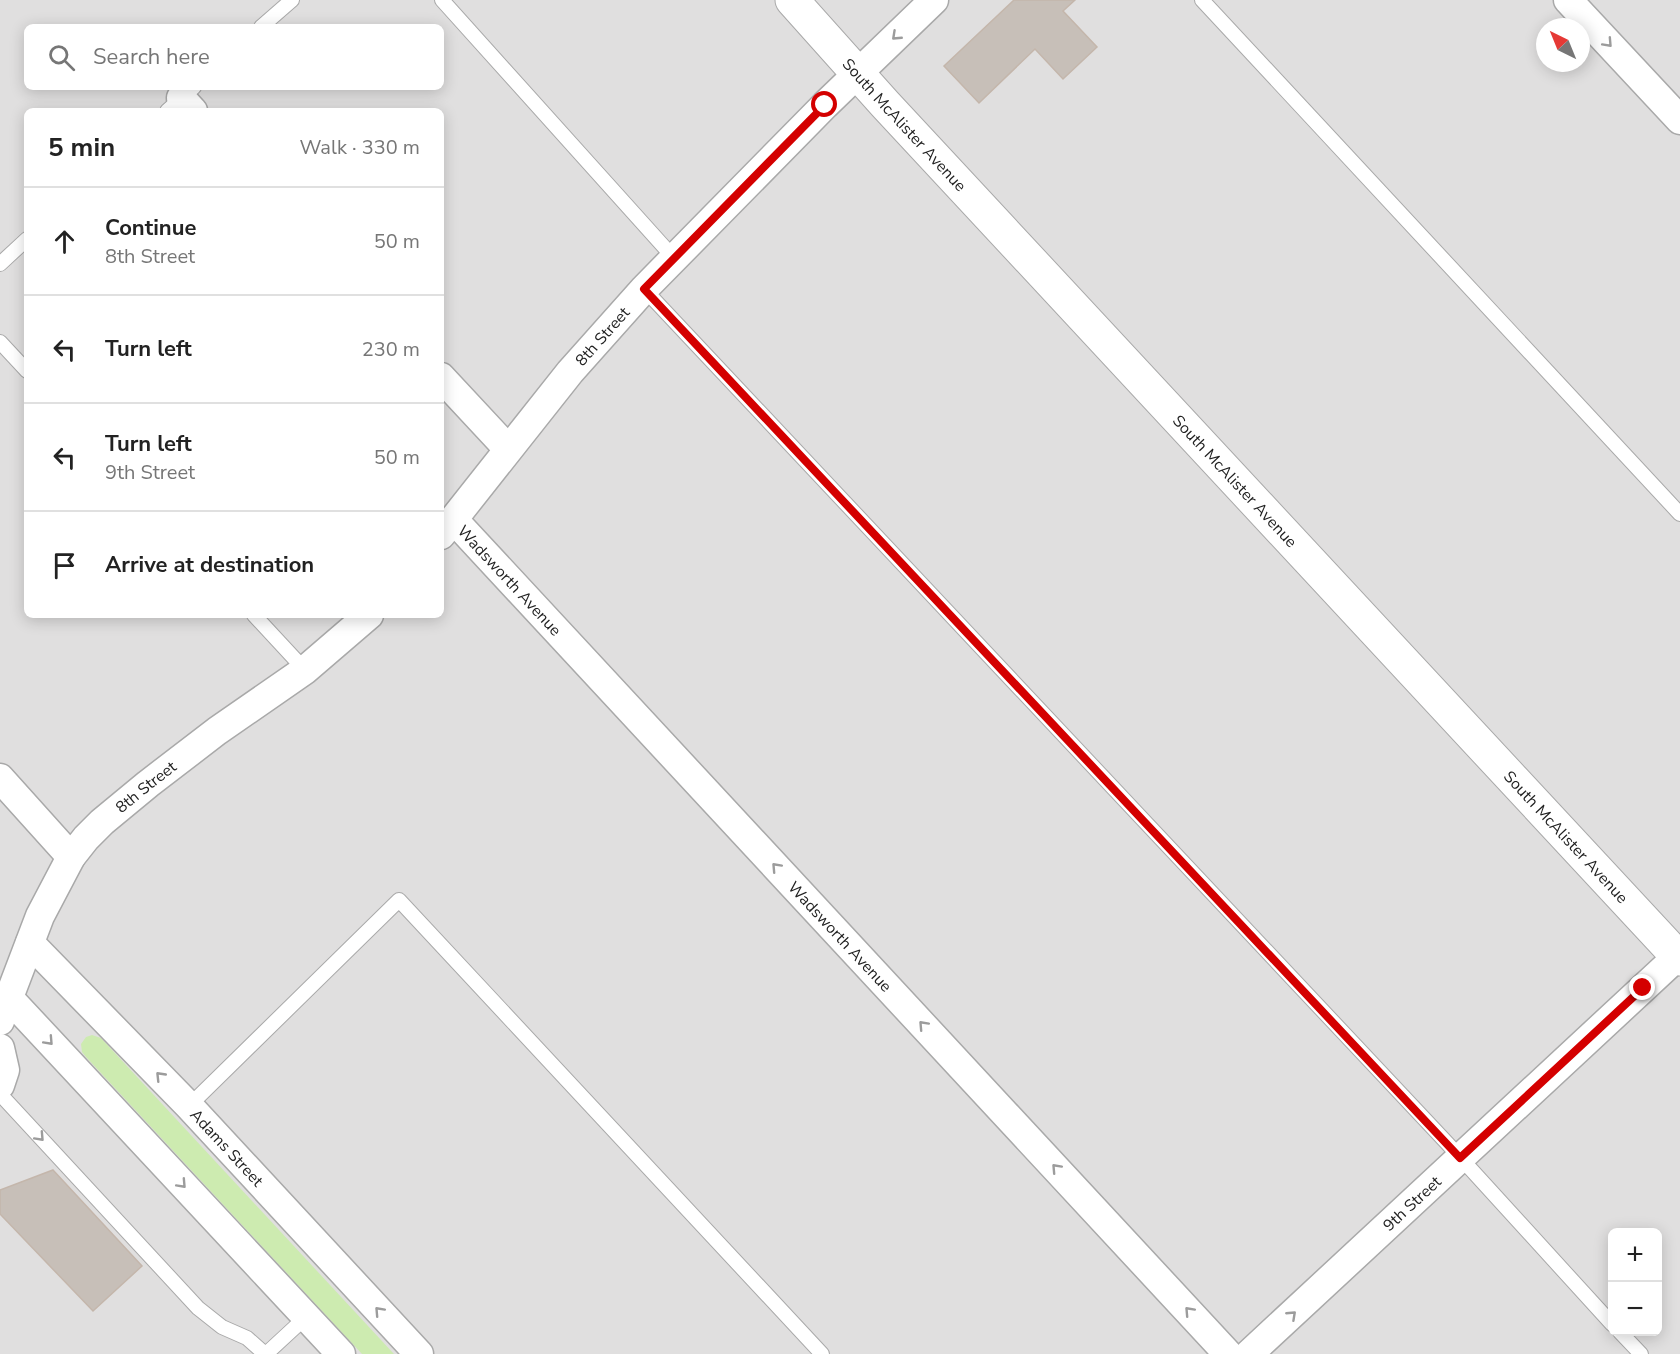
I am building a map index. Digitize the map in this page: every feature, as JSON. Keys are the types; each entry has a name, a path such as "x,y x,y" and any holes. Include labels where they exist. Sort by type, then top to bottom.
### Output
{"street":[{"name":"South McAlister Avenue","path":"792,0 1679,956"},
{"name":"8th Street","path":"447,528 570,372 644,289 858,73 934,0"},
{"path":"1568,0 1680,120"},
{"path":"444,380 508,449"},
{"name":"Wadsworth Avenue","path":"447,528 1228,1354"},
{"name":"8th Street","path":"5,1010 40,916 71,856 102,822 217,731 305,670 366,618"},
{"path":"0,777 71,856"},
{"name":"Adams Street","path":"30,943 189,1106 418,1354"},
{"name":"9th Street","path":"1249,1354 1679,956"},
{"path":"5,1010 340,1354"},
{"path":"0,1048 5,1070 0,1085"}],"lane":[{"path":"264,24 292,0"},
{"path":"442,0 674,258"},
{"path":"1202,0 1680,514"},
{"path":"0,264 24,242"},
{"path":"644,289 1608,1319"},
{"path":"0,342 24,368"},
{"path":"257,618 305,670"},
{"path":"189,1106 399,900 822,1354"},
{"path":"0,1094 210,1320 248,1338 265,1354 306,1317"},
{"path":"1624,1336 1641,1354"}],"shaded area":[{"path":"0,0 1680,0 1680,1354 0,1354"}],"green space":[{"path":"92,1035 101,1038 394,1354 362,1354 86,1057 82,1052 81,1044 86,1037"}],"building":[{"path":"1014,0 1075,0 1063,11 1097,47 1063,79 1035,49 979,103 944,66"},
{"path":"53,1170 142,1266 93,1311 0,1214 0,1190"}],"route":[{"path":"825,105 644,289 1460,1158 1643,988"}]}
